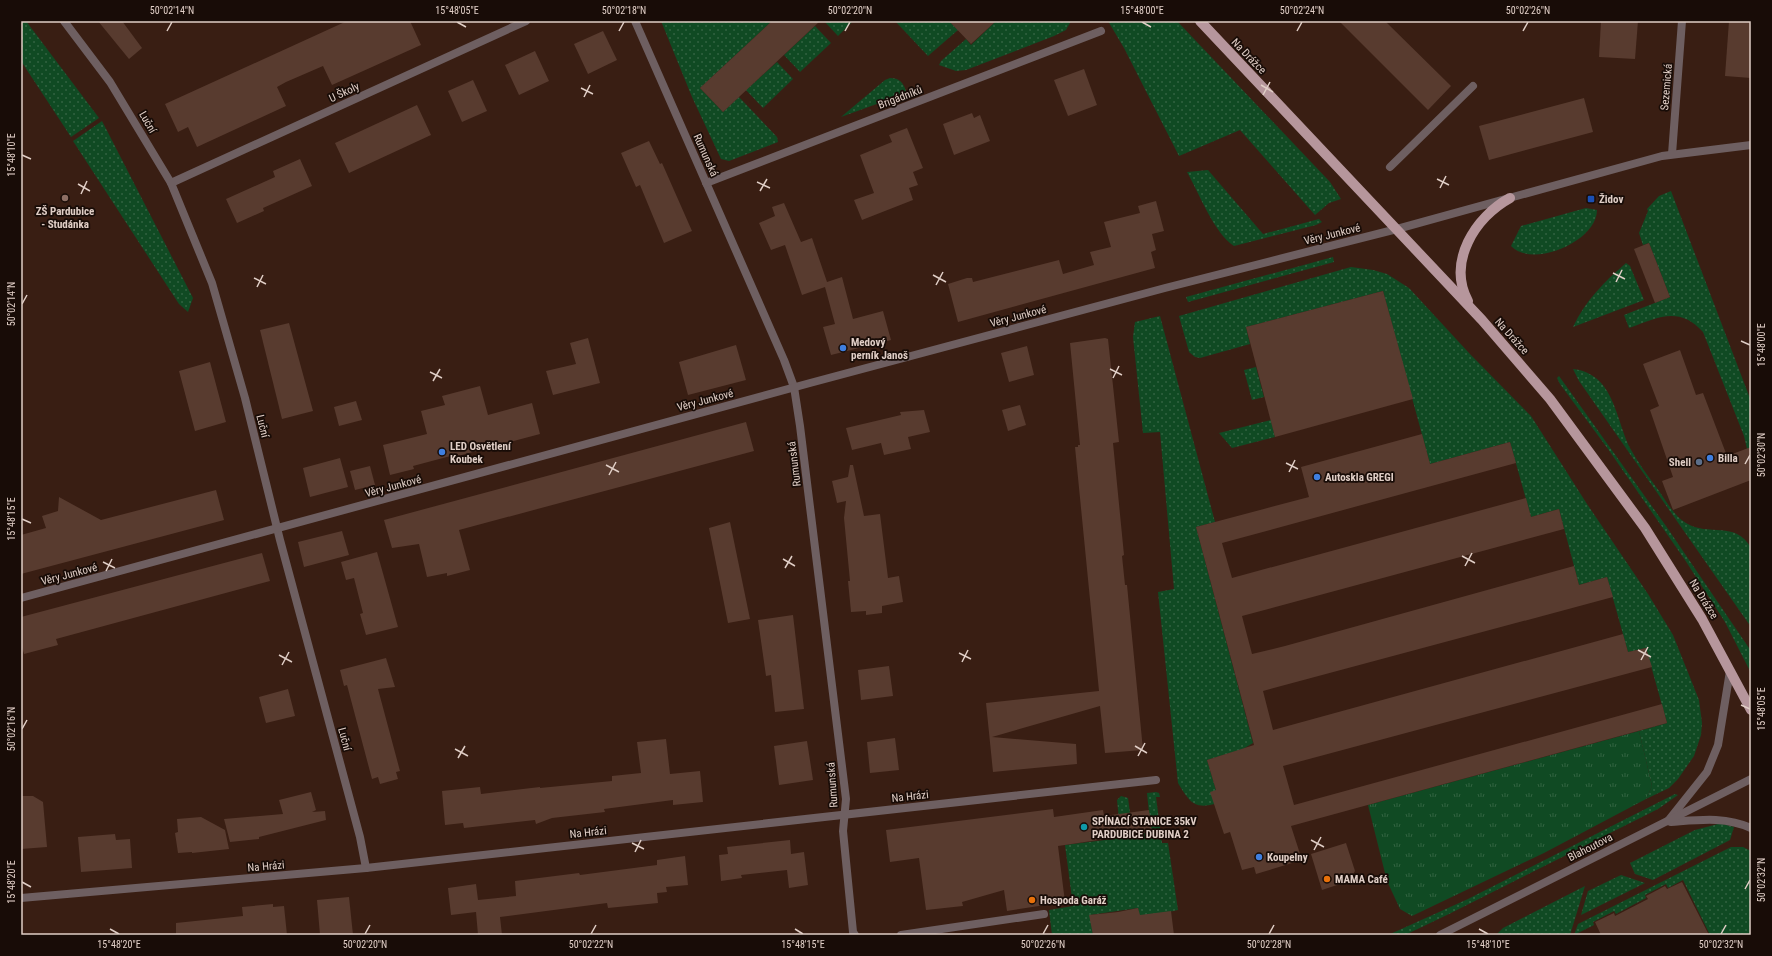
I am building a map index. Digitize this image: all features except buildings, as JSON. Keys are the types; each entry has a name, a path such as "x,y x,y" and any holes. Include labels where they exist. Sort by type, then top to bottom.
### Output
{"main road":[{"name":"Na Drážce","path":"1200,21 1482,320 1550,399 1645,528 1702,619 1751,710"},
{"path":"1482,320 1463,292 1460,268 1470,238 1482,219 1498,204 1510,198"}],"street":[{"name":"Luční","path":"64,21 110,82 171,183 212,283 245,398 277,529 360,837 366,868"},
{"name":"U Školy","path":"171,183 526,21"},
{"name":"Rumunská","path":"635,21 784,360 794,387 846,799 843,831 853,932 855,935"},
{"name":"Sezemická","path":"1672,154 1682,21"},
{"name":"Brigádníků","path":"706,183 1101,31"},
{"path":"1390,167 1473,86"},
{"name":"Věry Junkové","path":"21,598 794,387 1165,288 1397,229 1672,154 1751,145"},
{"path":"1666,823 1707,772 1718,745 1730,671"},
{"name":"Blahoutova","path":"1440,935 1666,823 1751,779"},
{"name":"Na Hrázi","path":"21,898 366,868 1156,780"},
{"path":"1666,823 1717,819 1742,824 1751,828"},
{"path":"901,935 1044,914"}],"green space":[{"path":"21,21 26,21 99,118 71,137 21,61"},
{"path":"661,21 772,21 700,88 723,112 739,97 777,137 778,142 729,161 721,159 692,97"},
{"path":"824,21 853,21 838,36"},
{"path":"895,21 949,21 958,30 928,56"},
{"path":"996,21 1071,21 1066,30 1054,36 966,70 956,71 939,65 941,61 966,39 971,45"},
{"path":"1108,21 1177,21 1330,182 1341,199 1329,203 1315,215 1240,130 1179,156 1124,48"},
{"path":"815,26 831,43 800,72 784,55"},
{"path":"777,62 793,79 763,108 746,90"},
{"path":"890,78 898,80 904,85 906,91 904,94 841,117 885,80"},
{"path":"102,121 193,298 188,312 179,304 73,141"},
{"path":"1208,170 1263,234 1319,219 1322,222 1316,225 1234,246 1220,232 1187,172"},
{"path":"1671,191 1751,401 1751,466 1744,436 1703,332 1694,324 1676,316 1658,318 1629,328 1624,315 1670,297 1649,243 1643,245 1639,233 1648,211 1647,209 1659,196"},
{"path":"1586,208 1597,210 1594,221 1587,232 1576,241 1548,253 1534,254 1521,252 1511,246 1521,226"},
{"path":"1333,257 1334,262 1188,302 1186,297"},
{"path":"1626,263 1630,266 1644,300 1573,327 1589,300 1610,277"},
{"path":"1351,267 1373,270 1387,274 1409,288 1469,353 1531,416 1587,504 1648,594 1673,635 1699,700 1702,723 1701,735 1694,756 1678,779 1669,788 1646,799 1652,786 1639,731 1667,723 1646,648 1628,652 1607,577 1579,585 1559,509 1531,517 1510,442 1430,464 1383,291 1246,327 1250,344 1200,358 1195,357 1189,352 1179,316"},
{"path":"1160,316 1215,522 1196,527 1253,743 1243,749 1207,760 1216,790 1214,804 1201,806 1192,802 1188,798 1178,783 1158,592 1174,589 1160,432 1143,433 1133,337 1135,322"},
{"path":"1256,367 1264,397 1252,400 1244,370"},
{"path":"1573,369 1587,373 1597,379 1605,388 1611,399 1633,454 1678,517 1694,527 1730,531 1745,539 1751,548 1751,627 1579,381"},
{"path":"1559,376 1666,526 1751,651 1751,673 1725,622 1685,560 1608,449 1560,384 1557,378"},
{"path":"1271,420 1275,437 1232,448 1219,433"},
{"path":"1639,731 1652,786 1646,799 1544,853 1412,916 1400,909 1387,881 1368,805"},
{"path":"1147,793 1159,793 1160,797 1156,797 1162,843 1168,843 1178,910 1140,918 1138,908 1090,915 1093,935 1052,935 1049,910 1073,906 1065,845 1121,838 1117,800 1121,796 1128,798 1133,835 1151,832"},
{"path":"1675,794 1678,795 1658,809 1449,914 1405,935 1388,935 1468,899"},
{"path":"1718,824 1734,827 1730,840 1653,880 1635,874 1630,863 1695,830"},
{"path":"1731,847 1743,847 1751,851 1751,935 1710,935 1683,880 1668,888 1666,884 1645,895 1646,898 1616,914 1614,911 1593,922 1594,925 1574,935 1578,924"},
{"path":"1621,875 1645,883 1581,915 1588,891"},
{"path":"1585,886 1570,935 1496,935 1503,928"}],"place":[{"name":"ZŠ Pardubice - Studánka","path":"65,198"},
{"name":"Židov","path":"1591,199"},
{"name":"Medový perník Janoš","path":"843,348"},
{"name":"LED Osvětlení Koubek","path":"442,452"},
{"name":"Billa","path":"1710,458"},
{"name":"Shell","path":"1699,462"},
{"name":"Autoskla GREGI","path":"1317,477"},
{"name":"SPÍNACÍ STANICE 35kV PARDUBICE DUBINA 2","path":"1084,827"},
{"name":"Koupelny","path":"1259,857"},
{"name":"MAMA Café","path":"1327,879"},
{"name":"Hospoda Garáž","path":"1032,900"}]}
